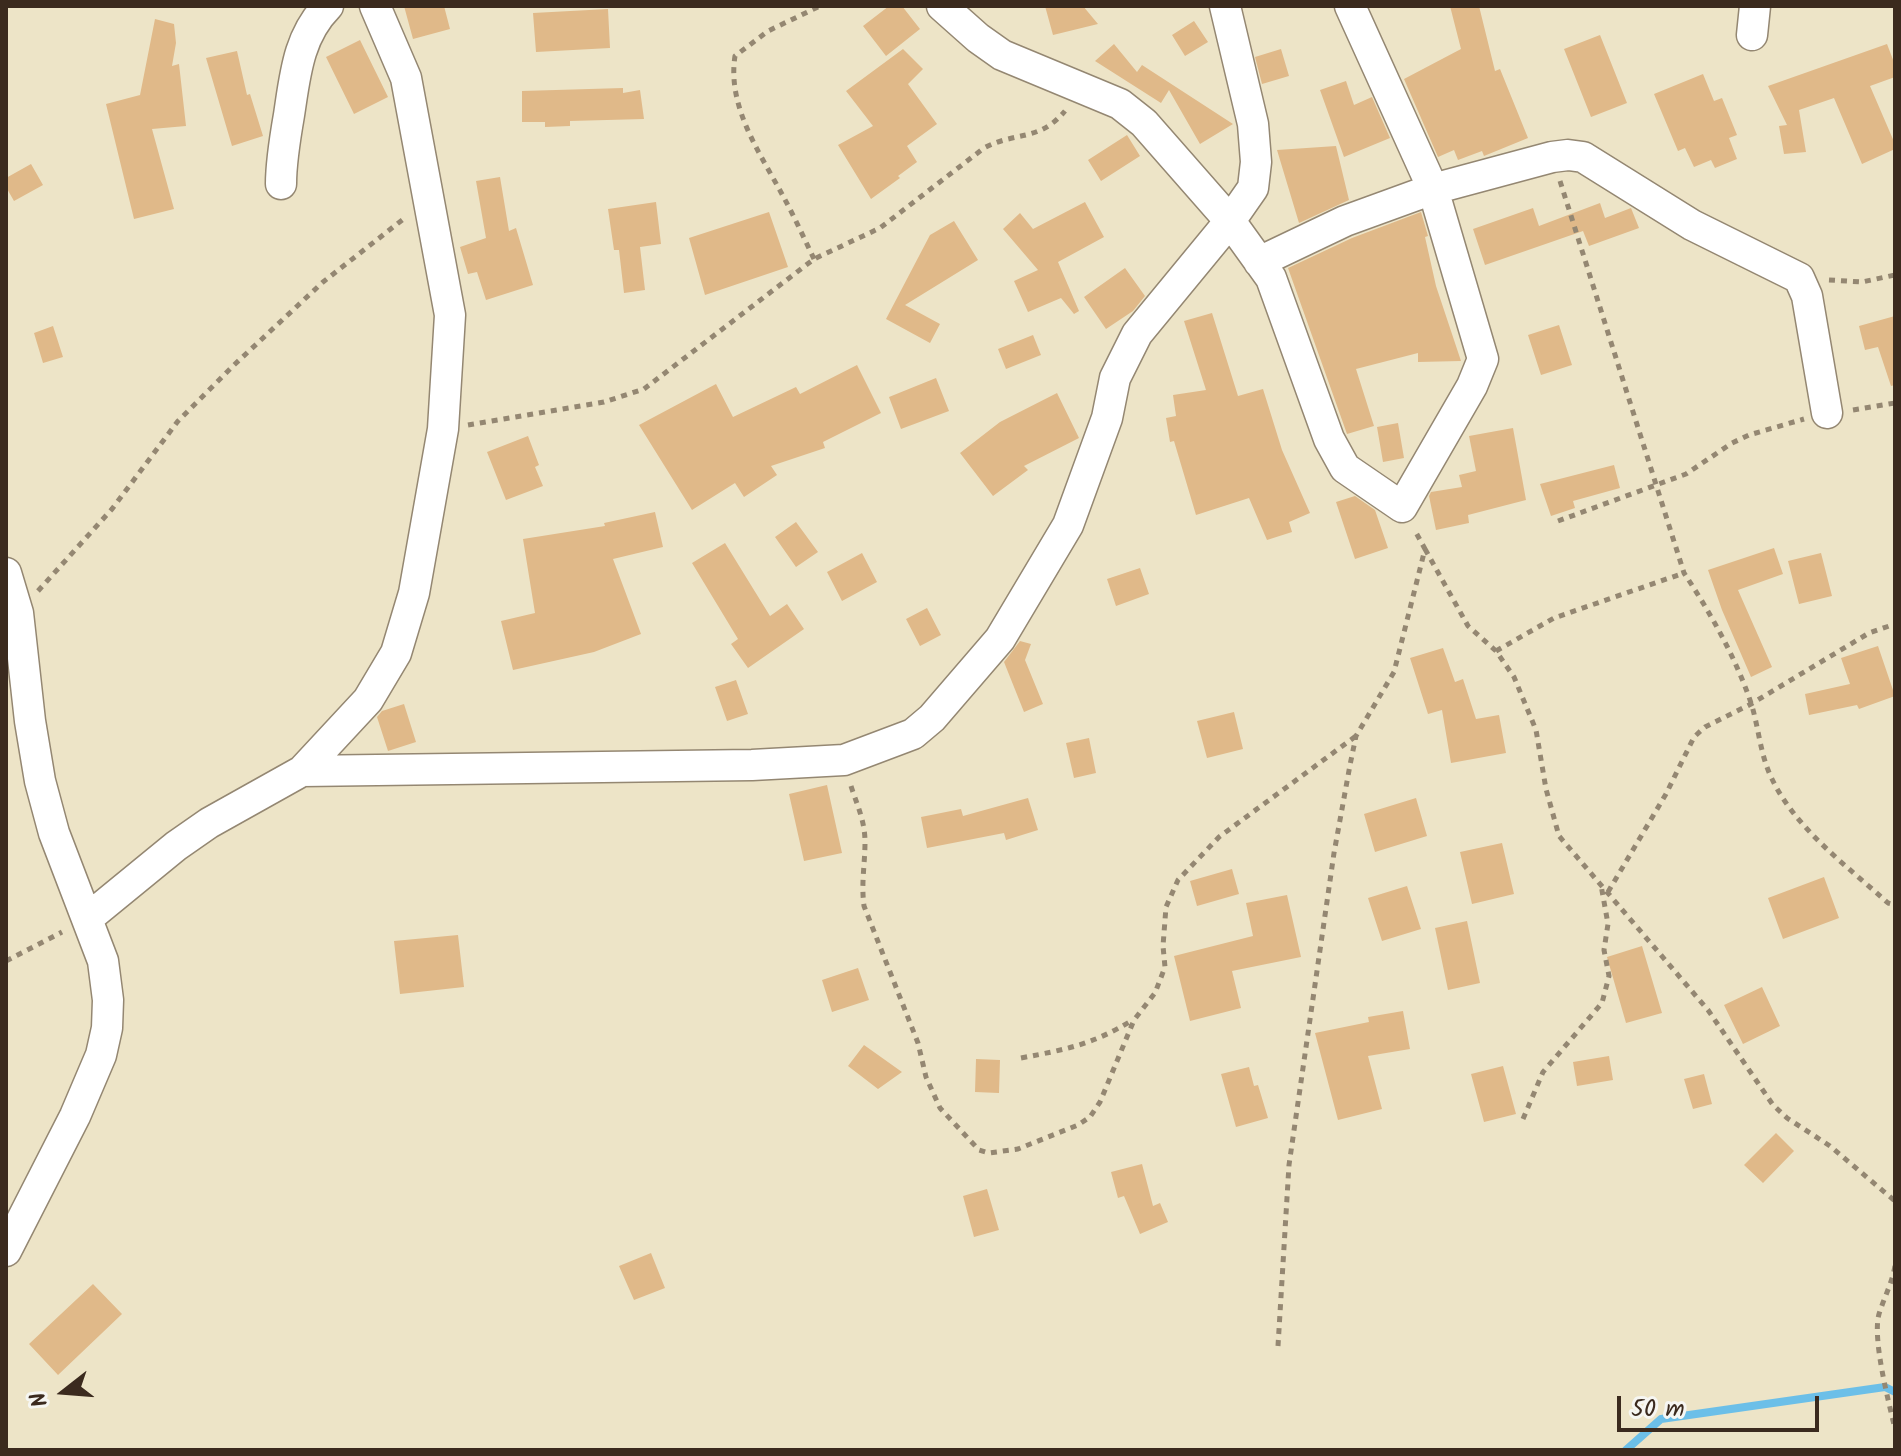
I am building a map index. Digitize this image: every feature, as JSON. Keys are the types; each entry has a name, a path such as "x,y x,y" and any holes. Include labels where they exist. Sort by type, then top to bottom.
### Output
{"street":[{"path":"281,184 281,165 298,59 311,27 328,6"},
{"path":"88,918 198,831 302,771 368,700 396,653 414,593 443,429 450,315 406,78 375,6"},
{"path":"942,6 1002,55 1084,87 1134,113 1230,221 1277,291 1329,439 1338,456 1352,475 1402,507 1472,386 1483,359 1433,189 1350,6"},
{"path":"302,771 674,766 844,760 913,734 932,718 1000,639 1068,525 1107,418 1115,378 1137,334 1230,221 1253,188 1256,162 1253,124 1225,6"},
{"path":"1259,262 1345,221 1433,189 1552,157 1583,157 1692,225 1799,278 1807,296 1827,413"},
{"path":"6,573 18,613 40,781 54,833 103,961 108,1000 107,1028 101,1055 75,1116 6,1251"}],"path":[{"path":"814,259 754,144 732,76 735,56 768,31 820,6"},
{"path":"443,429 604,402 644,389 814,259 880,228 984,148 994,142 1039,133 1053,124 1084,87"},
{"path":"1552,157 1684,573 1712,615 1751,704 1757,738 1771,777 1787,805 1832,852 1888,903 1895,905"},
{"path":"18,613 112,509 178,421 211,387 323,282 429,200"},
{"path":"1799,278 1862,282 1895,275"},
{"path":"1558,521 1686,474 1749,435 1827,413 1895,403"},
{"path":"1402,507 1455,607 1468,626 1496,651 1514,677 1536,730 1546,789 1559,836 1708,1010 1773,1105 1830,1146 1895,1201"},
{"path":"1278,1346 1289,1165 1334,853 1356,736 1394,672 1425,549"},
{"path":"1496,651 1554,618 1684,573"},
{"path":"1608,892 1666,794 1694,737 1705,727 1751,704 1869,633 1895,624"},
{"path":"844,760 863,816 865,840 861,886 864,906 918,1043 933,1095 940,1108 971,1144 989,1153 1018,1149 1078,1125 1090,1117 1100,1102 1134,1020 1155,993 1165,967 1166,907 1178,880 1219,837 1356,736"},
{"path":"1523,1119 1543,1072 1602,1003 1609,976 1604,950 1608,924 1601,884"},
{"path":"6,961 88,918"},
{"path":"1021,1058 1076,1048 1103,1038 1134,1020"},
{"path":"1895,1266 1893,1281 1878,1317 1885,1387 1895,1429"}],"building":[{"path":"404,6 444,6 450,29 413,39"},
{"path":"889,6 902,6 920,29 886,56 863,26"},
{"path":"1045,6 1083,6 1098,24 1053,35"},
{"path":"1450,6 1479,6 1495,71 1500,69 1528,138 1484,156 1482,151 1458,160 1454,150 1438,157 1404,79 1461,49"},
{"path":"608,9 610,48 536,52 533,13"},
{"path":"155,19 174,24 176,43 172,66 179,64 186,126 152,129 174,209 134,219 106,104 140,95"},
{"path":"1194,21 1208,42 1185,56 1172,35"},
{"path":"1600,35 1627,103 1591,117 1564,49"},
{"path":"360,40 388,97 354,114 326,57"},
{"path":"1114,44 1137,72 1142,65 1233,124 1200,144 1169,90 1161,103 1095,61"},
{"path":"1887,44 1895,65 1895,77 1870,86 1895,149 1862,164 1834,98 1799,110 1806,152 1784,154 1779,126 1787,125 1768,86"},
{"path":"903,49 923,69 908,84 937,124 907,146 917,162 871,199 838,145 873,126 846,91"},
{"path":"1281,49 1289,76 1262,84 1255,57"},
{"path":"237,51 247,95 250,94 263,136 232,146 206,58"},
{"path":"1703,74 1714,101 1722,98 1737,135 1729,138 1737,159 1715,168 1711,160 1694,167 1685,148 1678,151 1654,94"},
{"path":"1346,81 1354,105 1372,97 1390,138 1344,157 1320,90"},
{"path":"623,88 623,93 640,90 644,119 570,121 570,126 545,127 545,122 522,122 522,91"},
{"path":"1127,135 1140,156 1101,181 1088,160"},
{"path":"1336,146 1349,200 1299,223 1277,150"},
{"path":"31,164 43,185 14,201 6,187 6,178"},
{"path":"500,177 509,231 516,228 533,285 486,300 477,272 468,274 460,247 486,238 476,181"},
{"path":"656,202 661,244 640,247 645,290 624,293 619,250 614,250 608,209"},
{"path":"1085,202 1104,237 1058,262 1079,311 1074,314 1061,298 1028,312 1014,281 1038,270 1003,229 1020,213 1033,229"},
{"path":"1600,203 1605,218 1631,208 1639,228 1589,246 1583,231 1485,265 1473,229 1533,208 1539,226"},
{"path":"769,212 788,267 705,295 689,238"},
{"path":"1421,212 1436,286 1461,361 1418,362 1418,353 1356,369 1374,426 1347,434 1288,268 1352,238"},
{"path":"954,221 978,260 905,305 940,324 930,343 886,319 930,235"},
{"path":"1125,268 1145,296 1133,311 1106,329 1084,297"},
{"path":"1212,313 1238,396 1263,389 1282,450 1310,513 1289,522 1292,532 1267,540 1249,498 1196,515 1174,441 1170,442 1166,418 1176,416 1173,395 1206,390 1184,321"},
{"path":"1895,316 1895,385 1891,386 1878,347 1865,350 1859,326"},
{"path":"1559,325 1572,365 1541,375 1528,335"},
{"path":"53,326 63,357 43,363 34,333"},
{"path":"1033,335 1041,355 1006,369 998,349"},
{"path":"857,365 881,413 823,442 825,448 771,466 777,475 744,497 735,483 692,510 639,425 716,384 733,417 796,387 800,394"},
{"path":"936,378 949,411 901,429 889,397"},
{"path":"1057,393 1079,438 1024,466 1028,470 993,496 960,453 1000,422"},
{"path":"1398,423 1404,458 1383,462 1377,427"},
{"path":"1513,428 1526,500 1468,515 1469,523 1436,530 1429,496 1431,492 1462,487 1459,475 1476,471 1469,436"},
{"path":"528,436 543,486 506,500 487,452"},
{"path":"1614,465 1620,488 1573,501 1575,508 1551,516 1540,484"},
{"path":"1355,496 1375,510 1388,548 1355,559 1336,502"},
{"path":"655,512 663,547 613,559 641,634 594,652 513,670 501,621 535,613 523,539 605,526 604,523"},
{"path":"796,522 818,552 796,567 775,537"},
{"path":"725,543 770,616 787,604 804,629 748,668 731,644 738,639 692,563"},
{"path":"1774,548 1783,574 1738,590 1772,667 1751,677 1708,570"},
{"path":"862,553 877,582 842,601 827,572"},
{"path":"1821,553 1832,596 1799,604 1788,561"},
{"path":"1140,568 1149,594 1116,606 1107,579"},
{"path":"927,608 941,635 920,646 906,619"},
{"path":"1020,641 1031,644 1025,660 1043,704 1024,712 1004,662"},
{"path":"1878,646 1895,696 1859,709 1857,705 1809,715 1805,694 1850,684 1841,658"},
{"path":"1443,648 1455,682 1463,679 1476,719 1499,715 1506,753 1451,763 1442,710 1428,714 1410,658"},
{"path":"736,680 748,714 727,721 715,687"},
{"path":"404,704 416,742 388,751 377,717 382,711"},
{"path":"1234,712 1243,749 1207,758 1197,721"},
{"path":"1089,738 1096,773 1074,778 1066,743"},
{"path":"827,785 842,853 804,861 789,794"},
{"path":"1028,798 1038,830 1006,840 1004,833 927,848 921,817 961,809 963,816"},
{"path":"1416,798 1427,836 1375,852 1364,814"},
{"path":"1502,843 1514,894 1472,904 1460,852"},
{"path":"1232,869 1239,894 1197,906 1190,881"},
{"path":"1824,877 1839,918 1783,939 1768,898"},
{"path":"1407,886 1421,929 1382,941 1368,898"},
{"path":"1287,895 1301,957 1232,971 1241,1008 1190,1021 1174,956 1253,936 1246,903"},
{"path":"1467,921 1480,983 1448,990 1435,928"},
{"path":"458,935 464,987 400,994 394,941"},
{"path":"1642,946 1662,1013 1626,1023 1607,957"},
{"path":"858,968 869,1000 832,1012 822,980"},
{"path":"1762,987 1780,1026 1743,1044 1724,1005"},
{"path":"1403,1011 1410,1049 1368,1056 1382,1109 1338,1120 1315,1033 1369,1022 1368,1017"},
{"path":"864,1045 902,1072 878,1089 848,1066"},
{"path":"1609,1056 1613,1080 1577,1086 1573,1062"},
{"path":"976,1059 1000,1060 999,1093 975,1092"},
{"path":"1503,1066 1516,1114 1484,1122 1471,1074"},
{"path":"1249,1067 1268,1118 1236,1127 1221,1074"},
{"path":"1704,1074 1712,1104 1693,1109 1684,1079"},
{"path":"1776,1133 1794,1151 1763,1183 1744,1165"},
{"path":"1142,1164 1153,1206 1160,1203 1168,1222 1140,1234 1124,1196 1118,1198 1111,1172"},
{"path":"987,1189 999,1230 974,1237 963,1196"},
{"path":"651,1253 665,1288 634,1300 619,1266"},
{"path":"93,1284 122,1314 58,1375 29,1344"}],"waterway":[{"path":"1626,1450 1661,1419 1885,1387 1895,1392"}]}
